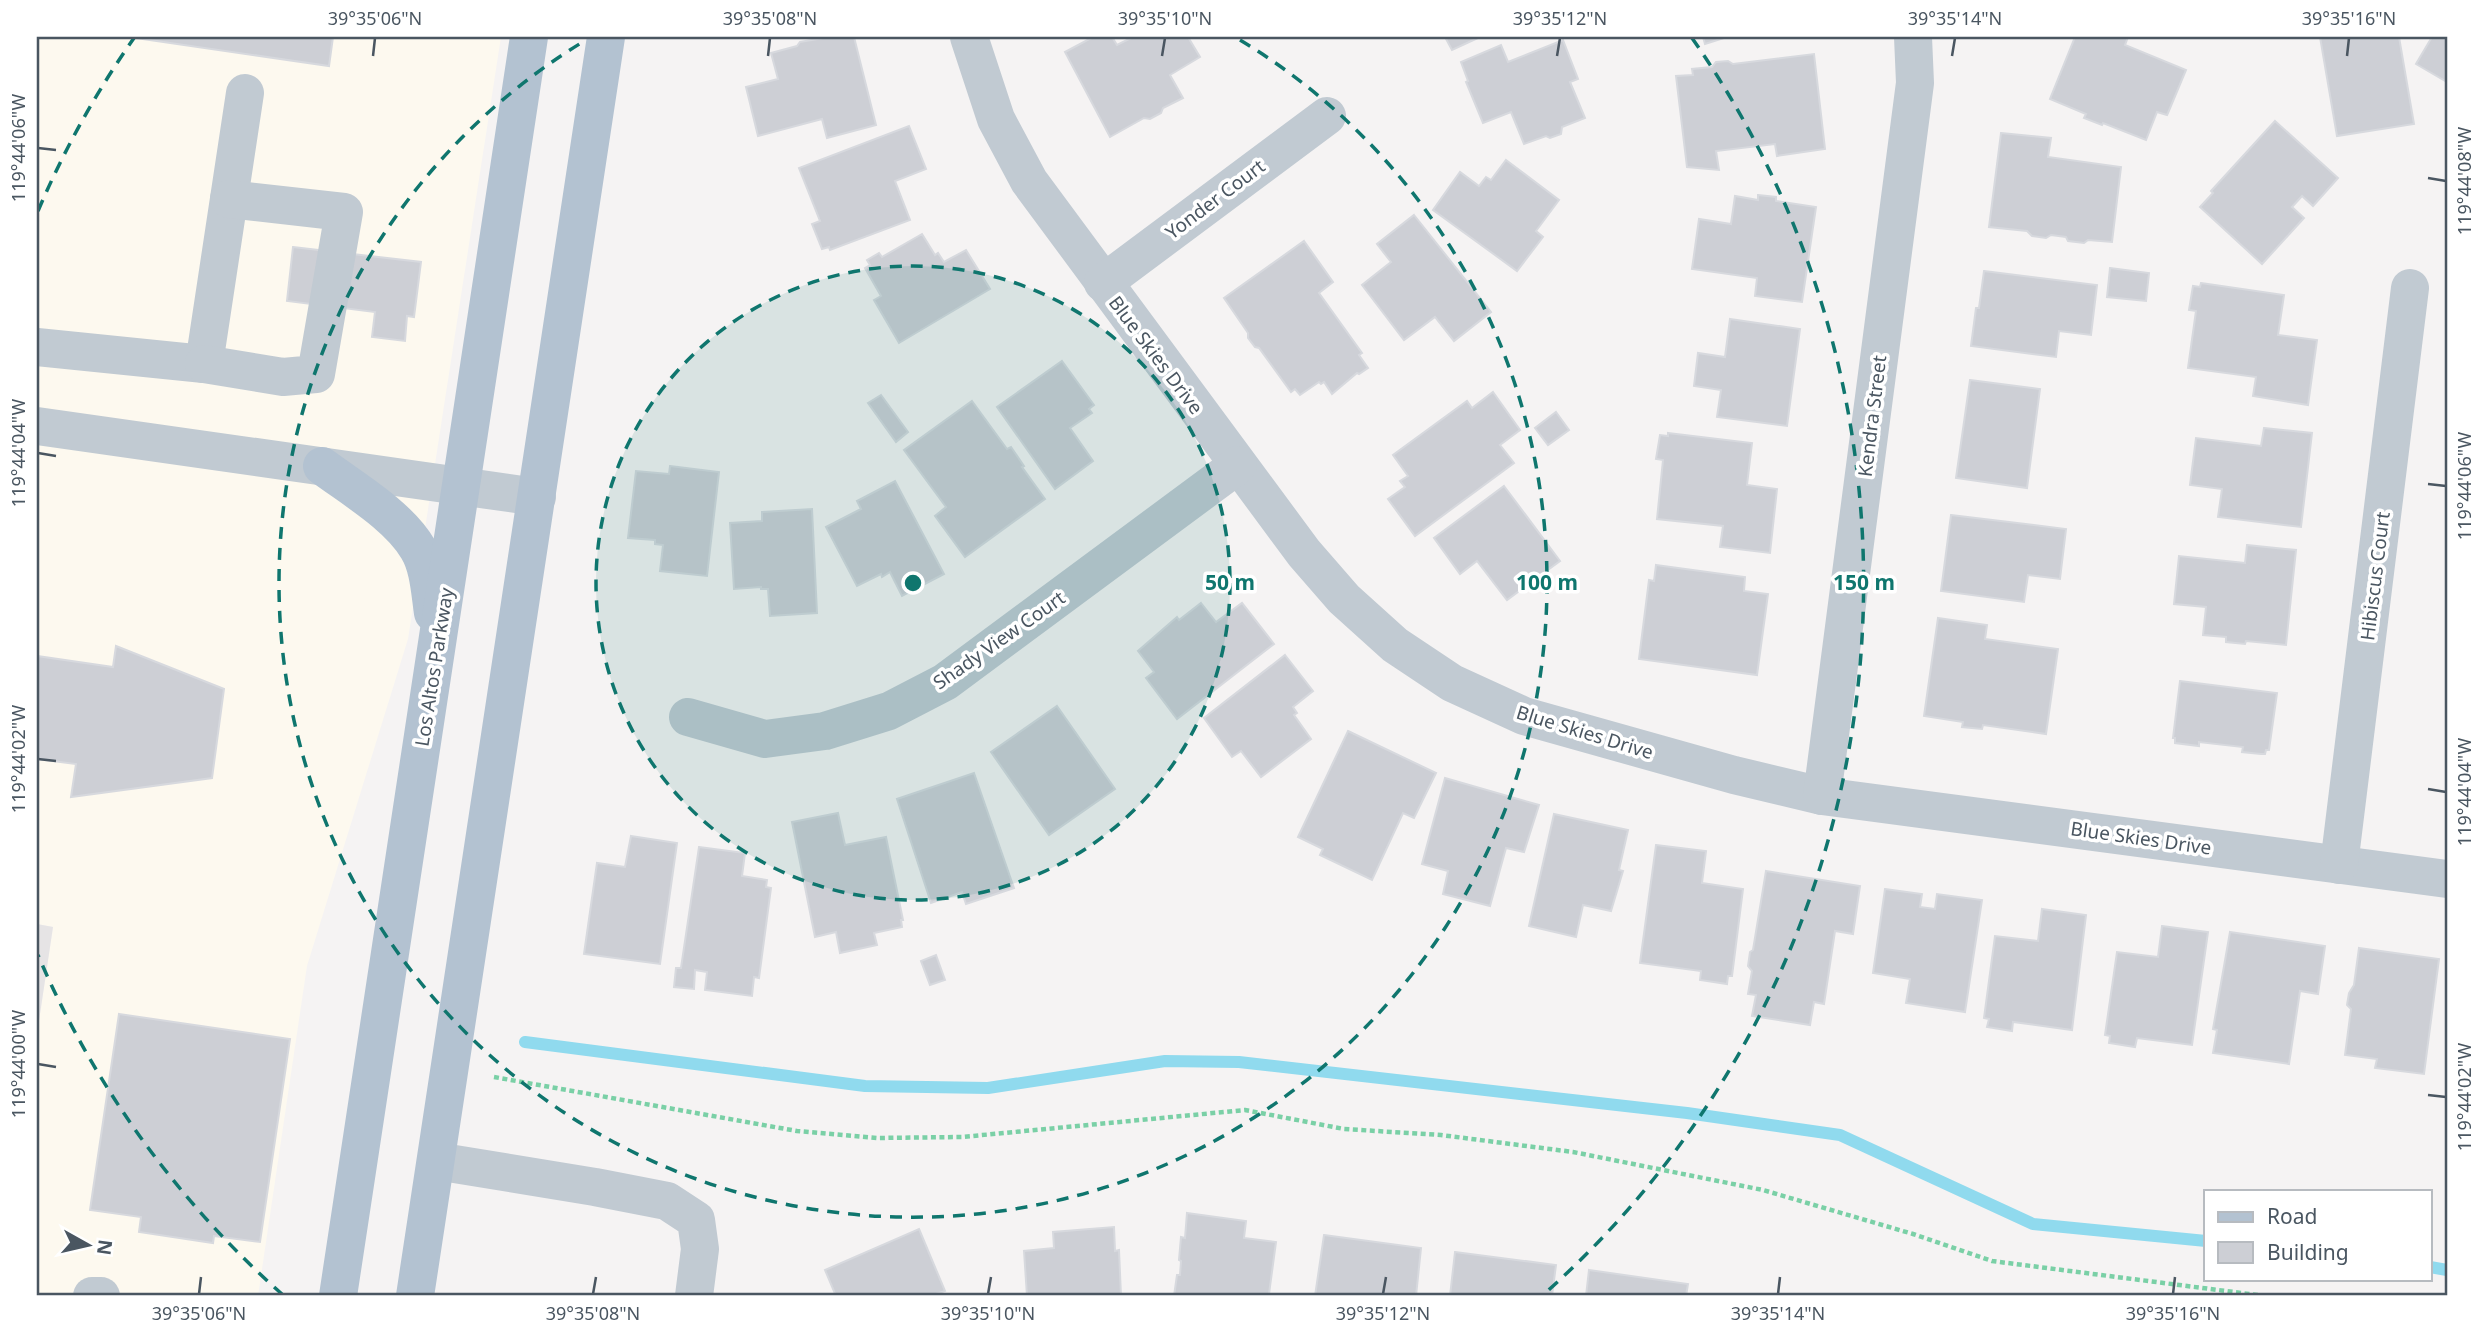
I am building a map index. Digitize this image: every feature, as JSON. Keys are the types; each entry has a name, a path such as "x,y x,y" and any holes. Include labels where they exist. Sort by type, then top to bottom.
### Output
{"main road":[{"name":"Los Altos Parkway","path":"338,1296 529,37"},
{"path":"415,1296 606,37"},
{"path":"322,466 399,524 419,550 429,583 437,645"}],"street":[{"name":"Blue Skies Drive","path":"969,37 996,119 1029,181 1238,465 1304,553 1344,599 1395,645 1452,683 1524,716 1734,775 1822,796 2447,879"},
{"name":"Kendra Street","path":"1822,796 1915,83 1913,37"},
{"path":"204,364 245,93"},
{"name":"Yonder Court","path":"1103,282 1327,116"},
{"path":"37,347 204,364 284,377 316,374 344,212 229,199"},
{"name":"Hibiscus Court","path":"2339,865 2410,288"},
{"path":"37,426 537,497"},
{"name":"Shady View Court","path":"688,717 765,739 825,731 889,710 945,682 1238,465"},
{"path":"436,1161 667,1201 696,1220 700,1249 694,1296"},
{"path":"92,1296 101,1296"}],"path":[{"path":"494,1077 797,1131 877,1138 962,1137 1245,1110 1344,1129 1441,1135 1573,1152 1763,1190 1913,1234 1992,1261 2265,1296"}],"shaded area":[{"path":"37,37 501,37 408,639 307,966 258,1296 37,1296 37,1034 53,927 37,924"},
{"path":"37,924 53,927 37,1034"}],"building":[{"path":"129,37 333,37 329,66"},
{"path":"829,37 854,37 876,125 827,138 822,119 758,136 746,87 778,79 771,53 797,46 800,42"},
{"path":"1093,37 1112,37 1117,45 1133,37 1188,37 1200,57 1170,75 1183,98 1163,108 1161,113 1150,119 1144,118 1110,137 1065,52"},
{"path":"1445,37 1480,37 1452,50"},
{"path":"1703,37 1727,37 1705,44"},
{"path":"2075,37 2128,37 2125,45 2186,70 2167,115 2157,112 2146,140 2084,118 2086,114 2050,99"},
{"path":"2320,37 2399,37 2414,124 2337,136"},
{"path":"2432,37 2447,37 2447,82 2416,64"},
{"path":"1563,40 1578,79 1570,82 1585,118 1562,127 1561,134 1524,144 1511,112 1483,123 1461,62 1501,45 1508,62"},
{"path":"1814,54 1825,149 1777,156 1775,144 1716,151 1719,170 1687,167 1676,76 1693,75 1692,69 1712,67 1716,62 1728,61 1733,64"},
{"path":"2275,121 2338,178 2313,206 2302,196 2292,207 2304,218 2262,264 2200,207 2213,193 2211,191"},
{"path":"909,126 926,169 895,181 910,220 830,250 829,247 822,249 812,224 820,221 799,168"},
{"path":"2001,133 2051,138 2048,157 2121,167 2112,242 2088,240 2084,243 2068,241 2066,237 2051,235 2046,238 2032,236 2027,231 1989,227"},
{"path":"1506,160 1559,200 1536,231 1543,237 1517,271 1433,210 1460,172 1479,186 1486,177 1491,180"},
{"path":"1758,195 1776,197 1776,201 1816,207 1802,302 1755,296 1757,278 1692,269 1699,219 1731,224 1735,196 1758,200"},
{"path":"1414,215 1491,312 1454,341 1435,317 1404,340 1362,285 1391,262 1377,244"},
{"path":"922,234 935,255 938,253 944,262 966,250 990,289 899,343 874,300 881,296 865,268 870,265 867,260 879,253 882,257"},
{"path":"1304,241 1333,282 1319,293 1362,353 1359,355 1368,368 1357,373 1332,394 1324,382 1319,382 1300,395 1295,389 1291,392 1259,348 1248,338 1248,333 1224,298"},
{"path":"293,247 421,262 414,317 407,316 405,341 372,337 375,312 287,301"},
{"path":"2110,268 2149,273 2146,301 2107,297"},
{"path":"1984,271 2097,285 2091,335 2059,331 2056,357 1971,346"},
{"path":"2201,283 2284,295 2278,335 2317,340 2308,405 2253,396 2256,377 2188,368 2196,311 2189,310 2193,286 2200,287"},
{"path":"1730,319 1800,329 1787,426 1717,417 1721,390 1694,386 1698,353 1725,357"},
{"path":"1062,361 1094,405 1089,409 1092,413 1070,428 1093,461 1055,489 997,407"},
{"path":"1970,380 2040,389 2027,488 1956,478"},
{"path":"1493,392 1520,430 1500,445 1514,463 1415,536 1388,499 1405,487 1400,481 1408,476 1393,455 1467,401 1472,408"},
{"path":"881,395 908,432 896,442 868,403"},
{"path":"972,401 1007,449 1011,447 1045,499 965,557 935,516 946,507 904,450"},
{"path":"1556,412 1569,430 1548,445 1535,428"},
{"path":"2264,428 2312,433 2301,527 2218,517 2222,489 2190,485 2196,438 2261,446"},
{"path":"1668,433 1752,443 1747,485 1777,489 1770,553 1720,547 1723,526 1657,519 1663,460 1656,459 1660,435 1668,436"},
{"path":"670,466 719,472 707,576 660,571 663,545 655,544 655,540 628,538 636,471 669,474"},
{"path":"895,481 944,574 902,596 890,572 857,586 826,527 861,509 857,501"},
{"path":"1504,486 1560,561 1507,600 1477,561 1460,574 1434,538"},
{"path":"812,509 817,613 770,616 768,589 734,589 730,523 762,521 762,512"},
{"path":"1951,515 2066,529 2060,579 2028,575 2024,602 1941,591"},
{"path":"2247,545 2296,550 2286,645 2226,642 2226,637 2203,635 2206,607 2174,604 2179,556 2245,563"},
{"path":"1656,565 1745,577 1744,591 1768,594 1757,675 1639,659 1649,580 1654,581"},
{"path":"1201,603 1216,622 1242,603 1274,644 1177,719 1146,678 1154,672 1138,651 1177,617 1179,620"},
{"path":"1938,618 1987,625 1985,639 2058,649 2046,734 1983,725 1982,729 1962,727 1963,722 1924,716"},
{"path":"116,646 224,689 212,778 71,797 76,764 37,759 37,656 113,667"},
{"path":"1285,655 1313,691 1293,707 1297,713 1294,715 1311,739 1261,777 1241,751 1232,757 1204,718"},
{"path":"2180,681 2277,693 2269,750 2261,754 2242,752 2243,747 2199,742 2199,746 2175,743 2173,738"},
{"path":"1057,706 1115,789 1049,835 991,752"},
{"path":"1348,731 1436,773 1414,818 1403,813 1372,880 1320,855 1323,849 1298,837"},
{"path":"974,773 1014,888 966,904 962,892 931,903 897,799"},
{"path":"1445,778 1539,805 1524,852 1506,848 1490,906 1443,894 1448,871 1422,864"},
{"path":"838,813 845,845 886,837 903,920 902,927 874,933 877,945 840,953 836,932 815,937 792,822"},
{"path":"1554,814 1628,830 1619,870 1623,871 1611,911 1583,905 1576,937 1529,926"},
{"path":"631,836 677,843 660,964 584,954 597,863 625,867"},
{"path":"1656,845 1706,851 1702,883 1743,889 1732,976 1728,976 1727,984 1700,980 1701,971 1640,963"},
{"path":"699,847 745,853 742,876 767,880 766,887 771,888 759,978 754,977 752,996 705,990 707,972 695,970 694,989 674,987 676,968 681,968"},
{"path":"1766,871 1860,886 1853,934 1835,931 1824,1004 1814,1002 1810,1025 1752,1016 1756,995 1748,994 1752,971 1748,966"},
{"path":"1885,889 1922,894 1920,907 1935,909 1937,894 1982,900 1965,1012 1906,1003 1910,979 1873,973"},
{"path":"2042,909 2086,915 2072,1030 2013,1022 2012,1031 1987,1027 1989,1019 1984,1018 1995,936 2038,941"},
{"path":"2162,926 2208,932 2192,1045 2137,1038 2135,1047 2109,1043 2110,1036 2105,1035 2117,952 2158,957"},
{"path":"2230,932 2325,946 2318,994 2300,991 2289,1064 2213,1053 2217,1030 2213,1029"},
{"path":"2359,948 2439,959 2424,1074 2375,1068 2377,1059 2345,1055 2351,1009 2347,1005 2354,985"},
{"path":"936,955 945,980 930,985 921,961"},
{"path":"119,1014 290,1039 260,1242 214,1236 213,1243 139,1232 141,1217 90,1210"},
{"path":"1187,1213 1246,1221 1244,1238 1276,1242 1269,1294 1280,1296 1174,1296 1177,1275 1180,1275 1181,1237 1185,1238"},
{"path":"1114,1227 1115,1251 1119,1250 1121,1296 1027,1296 1024,1251 1054,1248 1053,1232"},
{"path":"919,1229 945,1291 930,1296 836,1296 825,1270"},
{"path":"1324,1235 1421,1248 1416,1296 1315,1296"},
{"path":"1455,1252 1556,1265 1552,1296 1450,1296"},
{"path":"1589,1270 1688,1284 1686,1296 1586,1296"}],"waterway":[{"path":"525,1042 865,1086 988,1088 1165,1061 1239,1062 1687,1113 1840,1135 2033,1224 2204,1241"},
{"path":"2432,1267 2447,1270"}]}
